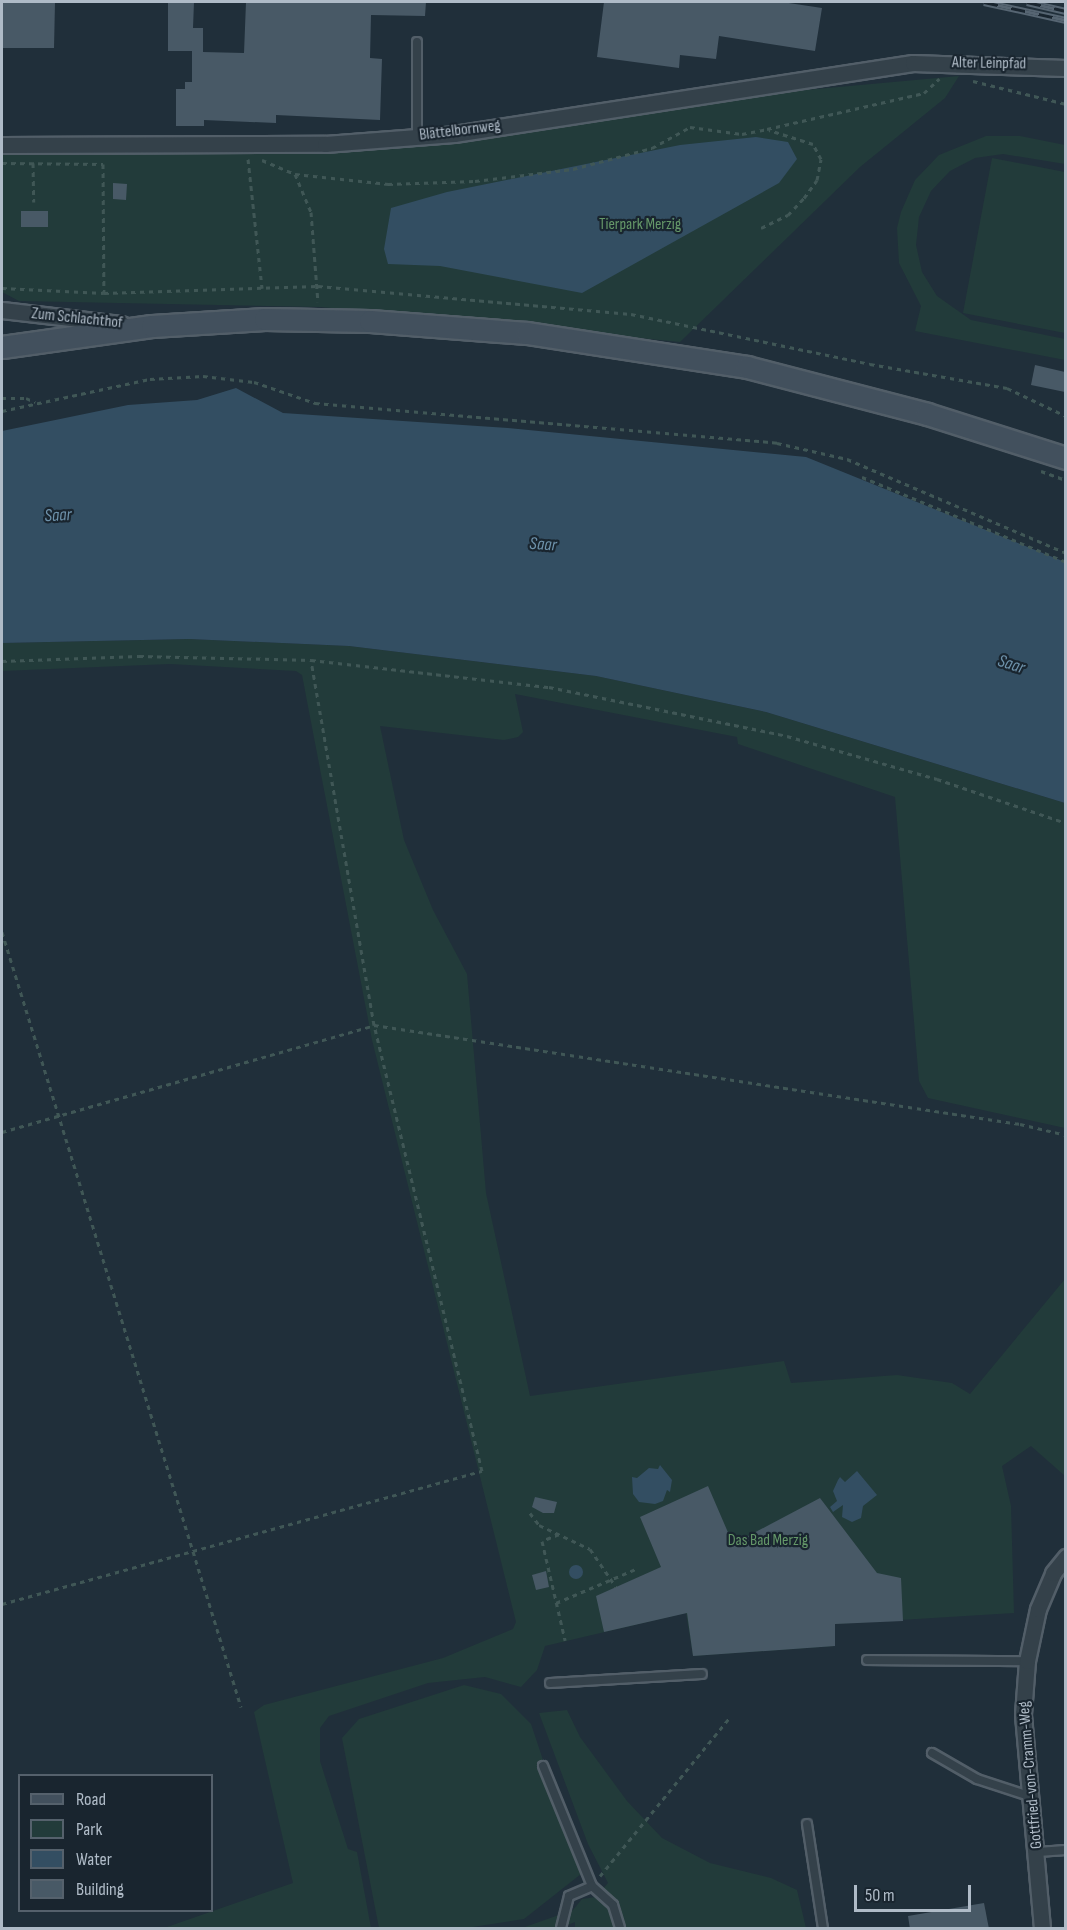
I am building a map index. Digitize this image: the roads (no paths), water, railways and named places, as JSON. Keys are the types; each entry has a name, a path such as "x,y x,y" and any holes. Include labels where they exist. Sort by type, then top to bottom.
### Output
{"main road":[{"path":"2,347 152,326 317,319 527,333 747,367 927,414 1065,458"}],"street":[{"name":"Blättelbornweg","path":"2,145 246,146 417,137 913,63"},
{"name":"Alter Leinpfad","path":"913,63 1065,68"},
{"name":"Zum Schlachthof","path":"2,310 152,326"},
{"name":"Gottfried-von-Cramm-Weg","path":"1042,1929 1038,1852 1023,1714 1027,1661 1038,1609 1053,1573 1065,1557"}],"lane":[{"path":"417,42 417,137"},
{"path":"867,1660 1027,1661"},
{"path":"550,1683 702,1674"},
{"path":"932,1753 977,1779 1032,1797"},
{"path":"543,1766 592,1886 613,1905 620,1929"},
{"path":"807,1824 823,1929"},
{"path":"1038,1852 1065,1850"},
{"path":"561,1929 570,1896 592,1886"}],"water":[{"path":"756,137 788,142 797,159 779,183 582,293 440,266 388,264 384,249 391,208 447,192 680,145"},
{"name":"Saar","path":"236,388 283,413 508,428 806,457 1065,562 1065,803 766,712 596,676 349,646 189,639 2,643 2,431 128,405 197,400"},
{"path":"660,1465 672,1480 670,1492 667,1490 663,1501 655,1504 639,1502 633,1494 632,1477 637,1478 649,1468 658,1469"},
{"path":"857,1471 877,1495 863,1506 861,1518 852,1522 842,1517 843,1505 833,1512 830,1507 837,1501 833,1491 840,1477 845,1482"},
{"path":"576,1565 581,1567 583,1572 581,1577 576,1579 571,1577 569,1572 571,1567"}],"railway":[{"path":"984,2 1066,20"},
{"path":"1027,2 1066,11"}],"park label":[{"name":"Tierpark Merzig","path":"640,225"},
{"name":"Das Bad Merzig","path":"768,1541"}]}
